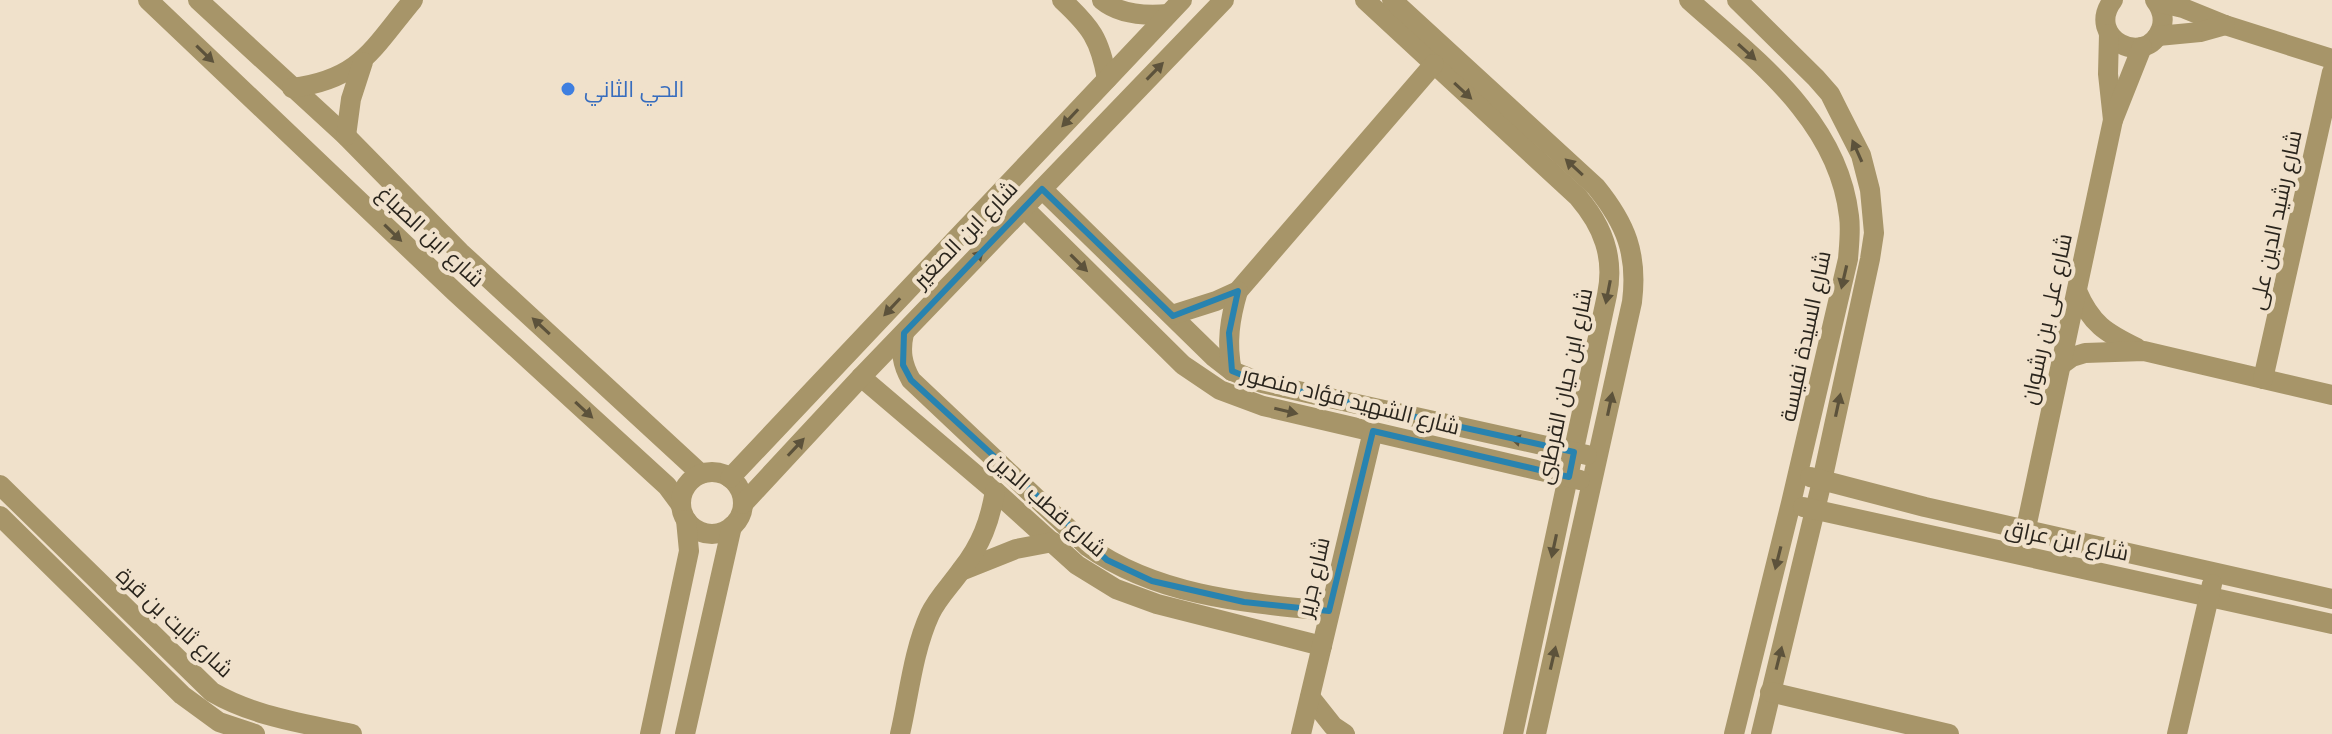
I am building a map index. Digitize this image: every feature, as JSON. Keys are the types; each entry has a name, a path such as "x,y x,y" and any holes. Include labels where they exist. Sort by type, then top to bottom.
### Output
{"street":[{"name":"شارع ابن الصباغ","path":"148,0 455,292 667,486 684,513"},
{"name":"شارع ابن الصباغ","path":"198,0 346,136 460,252 701,474"},
{"path":"346,136 351,99 363,62 413,0"},
{"path":"1062,0 1089,27 1100,44 1107,79"},
{"path":"1102,0 1115,10 1151,15 1175,7"},
{"name":"شارع ابن الصغير","path":"743,504 1224,0"},
{"name":"شارع ابن حيان القرطبى","path":"1365,0 1578,197 1602,231 1609,255 1611,278 1513,734"},
{"path":"1392,0 1596,187 1623,226 1634,263 1635,282 1536,734"},
{"name":"شارع السيدة نفيسة","path":"1689,0 1785,87 1815,126 1832,153 1850,218 1848,259 1734,734"},
{"path":"1737,0 1830,94 1861,155 1870,190 1874,233 1822,481 1761,734"},
{"path":"2156,1 2332,59"},
{"path":"2149,43 2160,32 2163,17 2156,1"},
{"name":"شارع ابن الصغير","path":"730,478 1175,7"},
{"path":"2106,12 2115,41 2123,46 2149,43 2158,36 2200,32 2225,25"},
{"name":"شارع على بن رشوان","path":"2106,12 2113,120"},
{"name":"شارع على بن رشوان","path":"2026,528 2113,120 2149,43"},
{"path":"292,88 329,81 363,62"},
{"path":"1232,371 1228,351 1230,318 1238,291 1434,64"},
{"name":"شارع رشيد الدين على","path":"2263,379 2332,72"},
{"name":"شارع الشهيد فؤاد منصور","path":"1042,189 1232,371 1262,383 1598,458"},
{"name":"شارع الشهيد فؤاد منصور","path":"1024,208 1169,352 1200,378 1241,400 1593,483"},
{"path":"1172,315 1238,291"},
{"path":"2077,291 2085,311 2094,322 2111,336 2144,351 2332,395"},
{"path":"1169,352 1189,332"},
{"name":"شارع قطب الدين","path":"904,333 901,349 903,365 911,380 1087,546 1107,560 1152,581 1244,602 1329,611"},
{"path":"2061,365 2085,353 2144,351"},
{"name":"شارع قطب الدين","path":"861,377 1077,565 1116,589 1134,597 1238,626 1322,646"},
{"name":"شارع جرير","path":"1301,734 1373,431"},
{"path":"650,734 689,551 684,490 701,474 716,472 730,478 741,494 743,504 732,526 685,734"},
{"name":"شارع ابن عراق","path":"1799,473 1925,507 2332,599"},
{"name":"شارع ثابت بن قرة","path":"0,485 182,695 219,722 255,734"},
{"path":"900,734 929,617 940,595 981,541 989,523 995,491"},
{"name":"شارع ابن عراق","path":"1791,503 2332,624"},
{"path":"684,513 703,532 723,531 732,526"},
{"name":"شارع ثابت بن قرة","path":"0,516 73,572 212,692 234,705 257,713 352,734"},
{"path":"961,571 1016,549 1053,542"},
{"path":"2177,734 2215,572"},
{"path":"1770,692 1949,734"},
{"path":"1310,697 1333,726 1345,734"}],"highlighted area":[{"path":"1042,189 1173,316 1238,291 1229,333 1232,371 1262,383 1574,452 1569,477 1373,431 1329,611 1244,602 1152,581 1107,560 911,380 903,365 904,333"}],"place":[{"name":"الحي الثاني","path":"568,89"}]}
